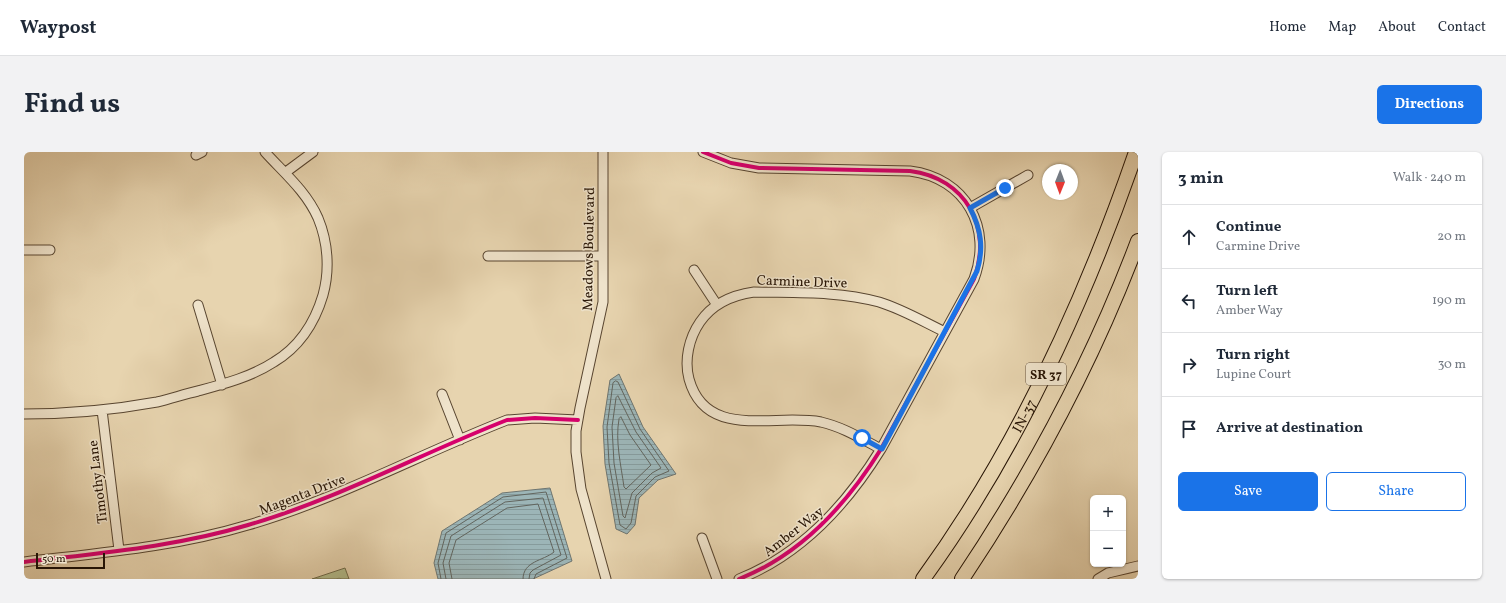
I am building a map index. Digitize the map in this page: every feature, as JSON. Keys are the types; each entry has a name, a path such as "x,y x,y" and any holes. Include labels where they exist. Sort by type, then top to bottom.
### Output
{"highway":[{"name":"IN-37","path":"923,579 949,541 993,470 1041,383 1090,277 1136,152"},
{"name":"SR 37","path":"962,579 1008,508 1059,418 1108,315 1138,242"}],"street":[{"path":"24,414 102,410 157,402 222,385 275,362 290,350 304,335 320,306 327,274 324,234 318,217 307,198 286,172 265,152"},
{"path":"286,172 313,152"},
{"name":"Meadows Boulevard","path":"603,152 603,302 601,318 578,420 576,452 578,472 606,579"},
{"name":"Amber Way","path":"703,152 731,163 759,168 919,172 946,183 964,199 970,208 980,231 980,261 974,280 882,449 854,490 818,528 768,564 739,579"},
{"path":"970,208 1028,174"},
{"path":"24,250 50,250"},
{"path":"488,256 603,256"},
{"path":"694,270 718,305"},
{"name":"Carmine Drive","path":"882,449 852,433 828,424 810,421 724,419 707,410 695,396 691,387 687,365 690,341 696,327 704,317 718,305 730,298 754,292 827,294 879,303 905,312 945,332"},
{"path":"198,305 222,385"},
{"path":"442,394 460,440"},
{"name":"Timothy Lane","path":"102,410 119,550"},
{"name":"Magenta Drive","path":"24,562 154,546 205,536 284,514 324,499 507,420 535,418 578,420"},
{"path":"702,538 717,579"},
{"path":"1098,579 1108,573 1138,566"}],"green space":[{"path":"345,568 349,579 312,579"}],"water":[{"path":"619,374 643,427 676,474 658,480 639,498 635,525 627,534 616,529 605,464 603,426 610,380"},
{"path":"550,488 572,561 533,579 438,579 434,563 442,531 502,493"}],"cycle path":[{"path":"703,152 731,163 759,168 910,171 930,176 946,184 960,195 970,208 977,224 980,242 979,260 974,279 881,449 868,469 837,508 802,542 761,569 739,579"},
{"path":"24,562 165,544 220,533 314,502 507,420 535,418 578,420"}],"route":[{"path":"862,438 882,449 974,280 980,261 981,240 980,231 970,208 1005,188"}]}
